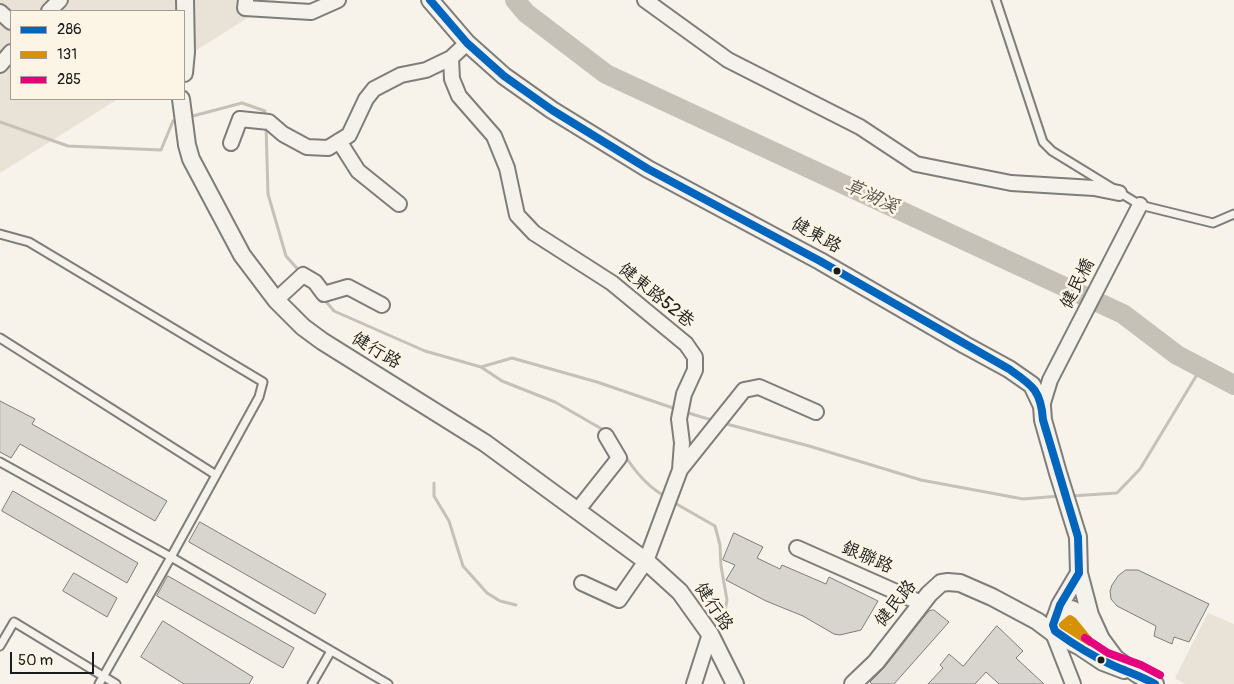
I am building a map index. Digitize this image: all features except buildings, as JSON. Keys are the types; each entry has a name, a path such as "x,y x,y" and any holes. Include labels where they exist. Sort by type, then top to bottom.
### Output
{"street":[{"path":"50,10 60,0"},
{"path":"185,0 185,62"},
{"path":"246,0 245,8 310,12 338,0"},
{"path":"290,0 310,12"},
{"name":"健東路","path":"430,0 467,44 504,76 552,110 648,169 777,237 965,345 1009,368 1032,385 1042,406 1043,420 1078,537 1080,573 1090,615 1101,638"},
{"path":"645,0 728,60 860,126 916,164 1011,183 1094,188 1119,193"},
{"path":"0,12 10,21"},
{"path":"231,143 240,119 269,122 283,134 307,147 328,148 349,135 366,99 374,88 401,75 426,70 451,58 467,44"},
{"path":"0,65 10,53"},
{"name":"健東路52巷","path":"451,58 452,78 459,96 494,136 507,168 517,215 534,233 612,283 686,344 695,357 695,370 684,394 679,419 682,443 680,470"},
{"name":"健行路","path":"181,100 187,145 197,172 242,255 276,300 322,341 485,443 646,562 680,592 710,634 734,684"},
{"path":"339,142 358,171 399,204"},
{"name":"健民橋","path":"1042,406 1050,380 1140,206"},
{"path":"276,300 302,275 315,282 324,294 348,287 382,305"},
{"path":"582,583 620,600 646,562 680,470 744,390 759,387 816,412"},
{"path":"577,511 619,458 606,436"},
{"name":"銀聯路","path":"797,548 920,603"},
{"path":"1073,684 1058,623 1080,573"},
{"name":"健民路","path":"857,682 876,662 920,603 941,583 953,582 970,587 1030,618 1058,623"},
{"name":"健東路","path":"1058,623 1063,611 1073,609 1080,613 1116,658 1137,674 1155,684"},
{"name":"健東路","path":"1030,618 1042,614 1078,638 1084,629 1085,620"},
{"name":"健東路","path":"1058,623 1079,646 1103,662 1137,674"},
{"path":"694,684 710,634"}],"lane":[{"path":"996,0 1043,142 1052,151 1140,206 1213,223 1234,214"},
{"path":"0,234 29,242 263,382 259,397 99,684"},
{"path":"0,338 216,475"},
{"path":"0,462 171,557 388,684"},
{"path":"0,646 14,622 116,684"},
{"path":"312,684 331,651"}],"shaded area":[{"path":"0,0 276,0 185,57 185,10 10,10 10,100 116,100 0,173"},
{"path":"1208,613 1234,624 1234,684 1185,684 1175,678"}],"waterway":[{"name":"草湖溪","path":"515,0 526,13 606,74 1123,314 1177,355 1234,385"},
{"path":"189,117 242,103 265,111 265,119"},
{"path":"0,122 68,146 161,150 173,121 179,120"},
{"path":"266,125 268,194 286,256 301,273"},
{"path":"323,298 334,311 425,351 481,367 512,358 597,382 676,409"},
{"path":"481,367 502,381 555,402 607,432"},
{"path":"1071,496 1117,493 1140,469 1201,368"},
{"path":"685,412 715,421"},
{"path":"723,423 809,446 921,480 1023,499 1060,496"},
{"path":"624,454 642,478 653,489 666,497"},
{"path":"434,483 434,496 449,521 463,566 487,593 500,601 516,605"},
{"path":"673,502 715,526 720,545 721,566 727,600 725,611"}],"transit line":[{"name":"286","path":"430,0 467,43 504,76 552,110 648,169 820,261 1009,369 1029,384 1034,389 1040,402 1043,420 1078,537 1079,573 1060,605 1053,625 1055,631 1097,658 1155,684"},
{"name":"131","path":"1070,619 1073,621 1090,642 1063,625 1070,619"},
{"name":"285","path":"1085,638 1108,653 1141,665 1160,675"}]}
